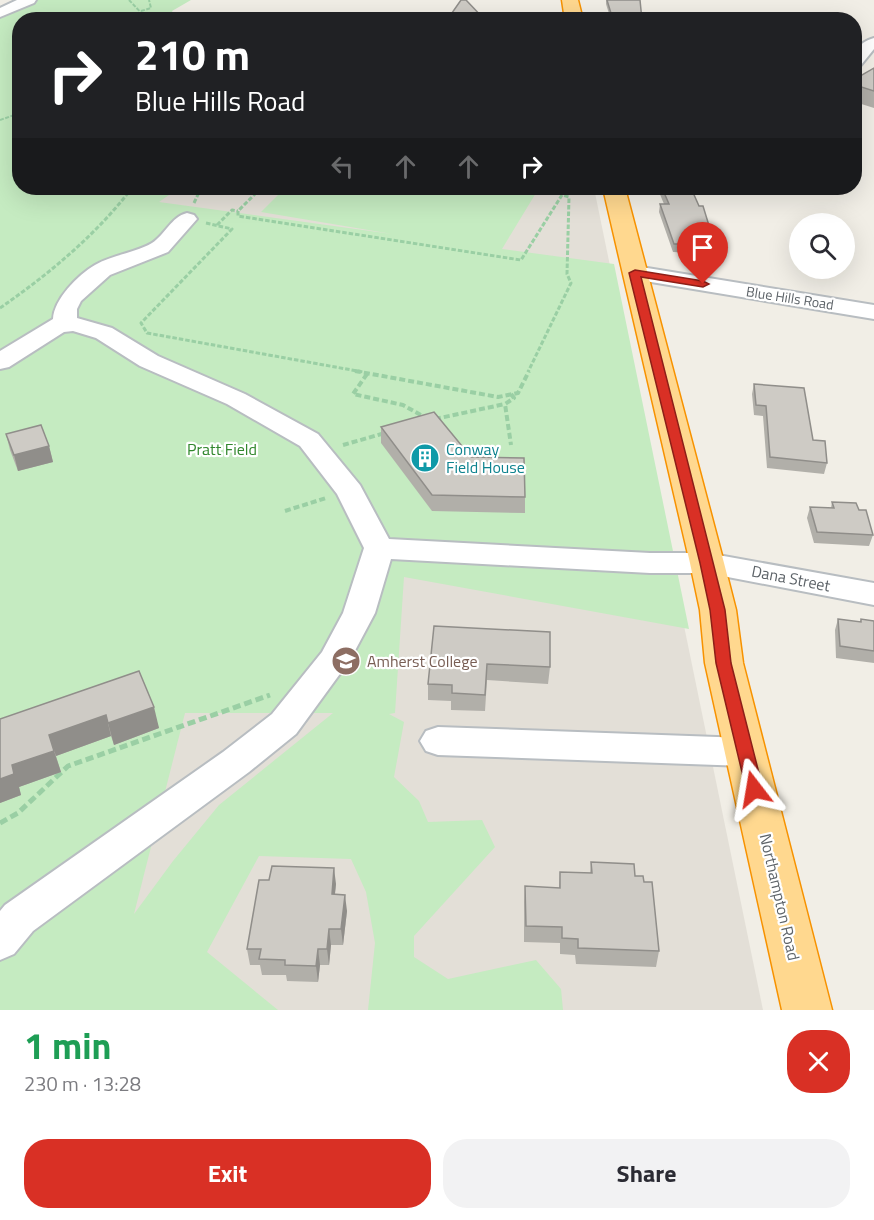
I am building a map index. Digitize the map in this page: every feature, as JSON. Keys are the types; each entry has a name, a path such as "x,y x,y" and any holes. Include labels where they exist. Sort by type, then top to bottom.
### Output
{"highway":[{"name":"Northampton Road","path":"616,195 707,563 718,610 724,663 807,1010"}],"street":[{"path":"0,13 22,1"},
{"path":"862,52 866,47 874,43"},
{"path":"64,324 64,309 72,297 102,270 160,247 187,219"},
{"name":"Blue Hills Road","path":"635,273 874,312"},
{"path":"0,362 52,328 64,324 104,333 149,361 236,399 309,440 350,491 379,548 359,613 334,660 284,724 236,762 19,918 0,941"},
{"name":"Dana Street","path":"379,548 650,563 707,563 874,594"},
{"path":"438,741 745,752"}],"path":[{"path":"129,0 141,11 151,8 149,0"},
{"path":"0,308 62,260 101,223 126,195"},
{"path":"238,211 254,195"},
{"path":"187,219 232,229 141,324 147,333 498,397 518,393 571,283 567,274 569,197 562,195 521,260 244,218 238,216 238,211"},
{"path":"216,225 232,210 238,211"},
{"path":"368,373 352,394 403,405 429,420"},
{"path":"419,423 505,404 514,398 511,394"},
{"path":"505,404 511,445"},
{"path":"319,452 391,432"},
{"path":"285,511 350,491"},
{"path":"0,823 18,813 68,766 290,688 315,684"}],"shaded area":[{"name":"Amherst College","path":"148,195 595,195 763,1010 60,1010 0,324"}],"green space":[{"name":"Pratt Field","path":"37,0 191,0 172,12 12,12 12,195 169,195 159,202 392,234 261,212 278,195 535,195 502,249 614,264 689,629 404,577 395,713 389,714 404,722 394,777 419,801 428,822 482,820 495,847 414,936 414,957 448,979 536,960 561,989 563,1010 368,1010 375,943 366,892 351,859 259,856 207,952 278,1010 0,1010 0,7 17,9","holes":["185,713 333,713 219,805 173,861 134,914"]}],"building":[{"path":"461,0 466,0 477,12 453,12"},
{"path":"607,0 640,0 641,12 611,12"},
{"path":"874,68 874,91 862,87 862,75"},
{"path":"665,195 694,195 699,206 703,206 714,242 674,244 660,204 669,204"},
{"path":"754,384 804,388 813,440 825,441 827,463 770,457 766,406 756,405"},
{"name":"Conway Field House","path":"434,412 471,457 524,458 525,497 432,495 381,427"},
{"path":"41,425 49,446 14,455 6,434"},
{"path":"832,502 856,503 859,510 866,510 873,535 817,532 810,507 834,508"},
{"path":"838,619 874,621 874,651 840,646"},
{"path":"434,626 550,632 550,667 487,664 485,695 452,693 452,685 428,684"},
{"path":"139,671 154,707 108,723 106,715 49,735 54,751 12,765 14,774 0,779 0,719"},
{"path":"591,862 634,864 635,876 643,876 644,882 652,882 659,951 578,948 578,939 562,938 562,927 526,926 525,886 560,888 560,872 592,873"},
{"path":"272,866 334,868 332,894 345,895 341,929 329,929 327,949 318,949 316,966 285,965 285,960 259,959 261,949 247,949 259,880 269,880"}],"place":[{"name":"Conway Field House","path":"425,458"},
{"name":"Amherst College","path":"346,661"}],"route":[{"path":"703,284 635,273 718,610 724,663 754,789"}]}
